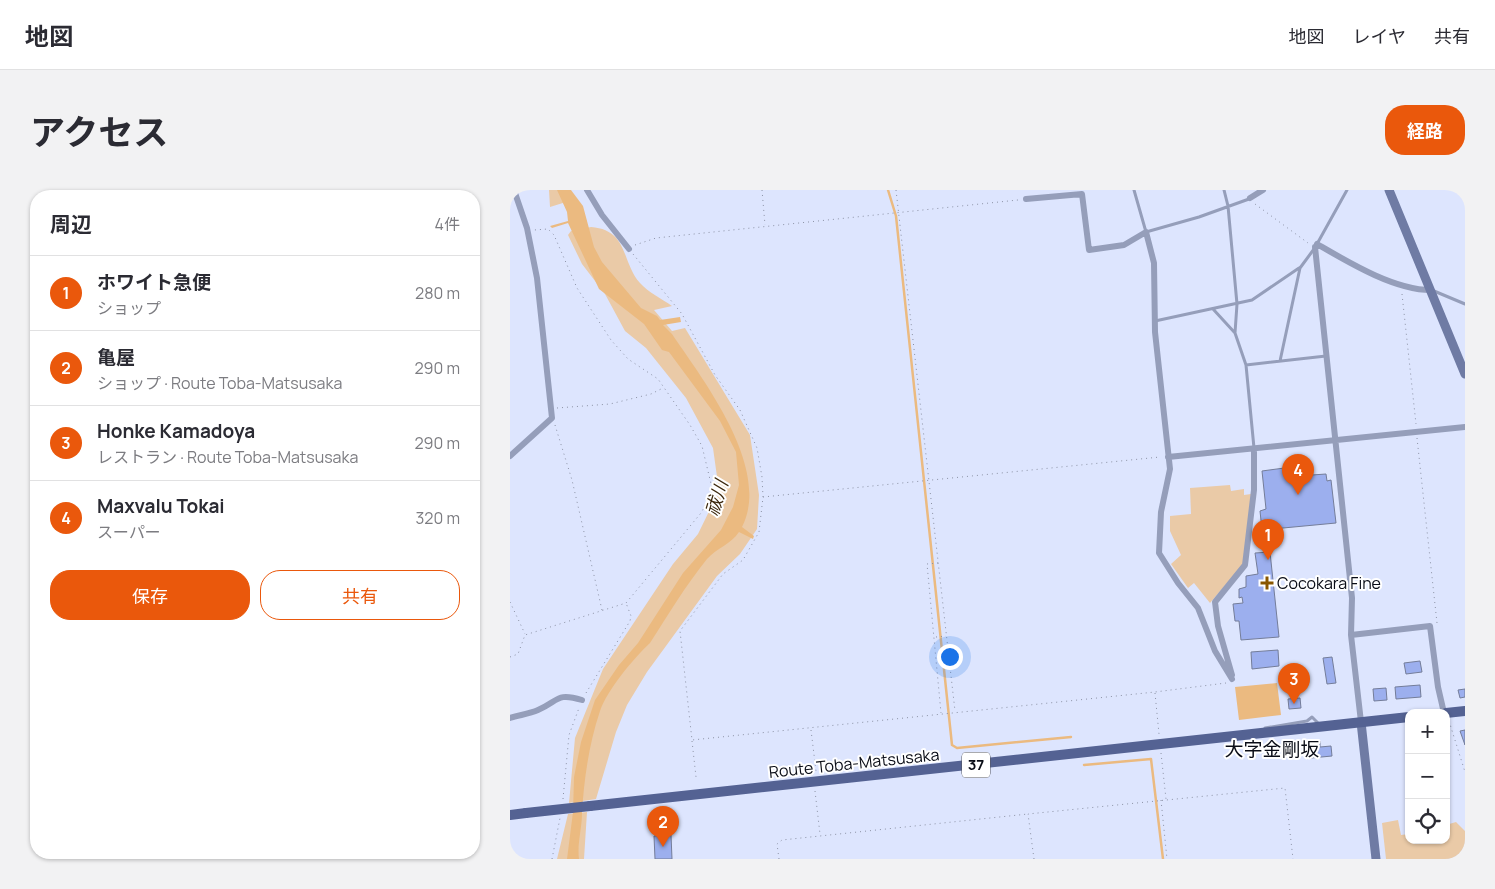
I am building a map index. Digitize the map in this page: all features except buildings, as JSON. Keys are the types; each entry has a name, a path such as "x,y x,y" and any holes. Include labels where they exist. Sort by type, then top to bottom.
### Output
{"main road":[{"path":"1389,190 1465,374"},
{"path":"1450,713 1465,711"},
{"name":"Route Toba-Matsusaka","path":"510,814 1242,737 1405,717"},
{"path":"1362,722 1376,859"}],"street":[{"path":"510,456 552,416 537,278 528,232 514,190"},
{"path":"587,190 602,215 629,249"},
{"path":"1250,198 1263,190"},
{"path":"1026,199 1082,194 1089,250 1124,245 1146,232 1154,263 1154,321 1170,470 1161,512 1159,553 1178,584 1198,608 1215,650 1232,679"},
{"path":"1316,246 1401,284 1431,290"},
{"path":"1316,246 1352,598 1350,635 1362,722"},
{"path":"1168,457 1465,427"},
{"path":"1232,679 1218,626 1215,602 1245,565 1254,490 1254,449"},
{"path":"1350,635 1430,626 1438,687 1445,709"},
{"path":"510,718 538,710 560,696 582,700"}],"lane":[{"path":"1134,190 1146,232 1250,198"},
{"path":"1224,190 1228,206 1237,304 1235,333"},
{"path":"1154,321 1252,300 1300,268 1316,246 1347,190"},
{"path":"1280,361 1300,268"},
{"path":"1431,290 1465,304"},
{"path":"1213,309 1235,333 1246,364 1254,449"},
{"path":"1246,364 1326,356"}],"path":[{"path":"762,190 765,226"},
{"path":"896,190 930,480 954,712"},
{"path":"1250,198 1316,246"},
{"path":"696,777 680,631 723,574 742,560 759,532 763,497 757,448 748,425 715,375 682,314 629,249 649,239 1026,199"},
{"path":"525,635 626,603 701,513 711,495 710,473 702,446 664,388 652,374 628,359 611,340 577,288 554,235 548,229 542,228 528,232"},
{"path":"1401,284 1437,622 1431,632"},
{"path":"602,610 572,480 552,416 560,408 610,404 651,394 664,388"},
{"path":"763,497 1168,457"},
{"path":"939,562 927,564 942,714"},
{"path":"510,602 525,635 518,654 510,657"},
{"path":"562,805 569,735 582,700 630,621 632,616 626,603"},
{"path":"935,637 946,636"},
{"path":"692,740 1155,692 1227,682 1232,679"},
{"path":"1155,692 1160,740"},
{"path":"1450,728 1465,772"},
{"path":"811,729 816,777"},
{"path":"1161,751 1166,800"},
{"path":"815,788 820,835"},
{"path":"779,859 778,844 782,840 1285,788 1293,859"},
{"path":"1161,800 1167,859"},
{"path":"1028,814 1034,859"},
{"path":"552,859 561,815"}],"shaded area":[{"path":"549,190 560,190 566,202 550,207"},
{"path":"557,190 571,190 583,206 594,247 602,262 641,308 657,316 660,320 680,317 681,322 663,325 672,334 700,375 730,426 741,452 748,478 749,504 742,527 754,536 753,539 739,532 732,540 707,559 684,590 650,643 622,675 604,703 596,723 588,762 584,787 579,859 567,859 573,812 574,777 581,742 595,700 619,665 638,643 683,573 721,530 733,507 739,485 736,452 720,421 669,352 662,350 644,324 599,289 568,223 552,228 550,226 568,221 567,212"},
{"path":"591,227 603,229 612,234 623,248 634,275 640,283 672,306 654,310 672,331 685,328 750,435 759,495 757,529 740,554 717,576 647,672 627,705 616,732 596,799 569,803 575,738 603,669 673,564 698,534 719,491 713,448 686,398 646,348 625,331 605,294 582,264 568,235 571,231"},
{"path":"1230,485 1231,491 1244,489 1244,495 1251,494 1244,563 1210,603 1194,583 1188,588 1171,564 1181,555 1170,531 1170,516 1191,514 1190,488"},
{"path":"1277,683 1281,715 1239,720 1235,687"},
{"path":"587,812 584,859 557,859 568,814"},
{"path":"1398,820 1401,835 1405,834 1405,844 1450,844 1450,824 1456,822 1465,831 1465,859 1386,859 1382,823"}],"waterway":[{"path":"888,190 896,216 952,745 957,748 1071,737"},
{"path":"1084,765 1151,759 1163,859"}],"place":[{"name":"Maxvalu Tokai","path":"1298,495"},
{"name":"ホワイト急便","path":"1268,560"},
{"name":"Cocokara Fine","path":"1267,583"},
{"name":"Honke Kamadoya","path":"1294,704"},
{"name":"亀屋","path":"663,847"}],"district":[{"name":"大字金剛坂","path":"1272,749"}],"water label":[{"name":"祓川","path":"717,498"}]}
